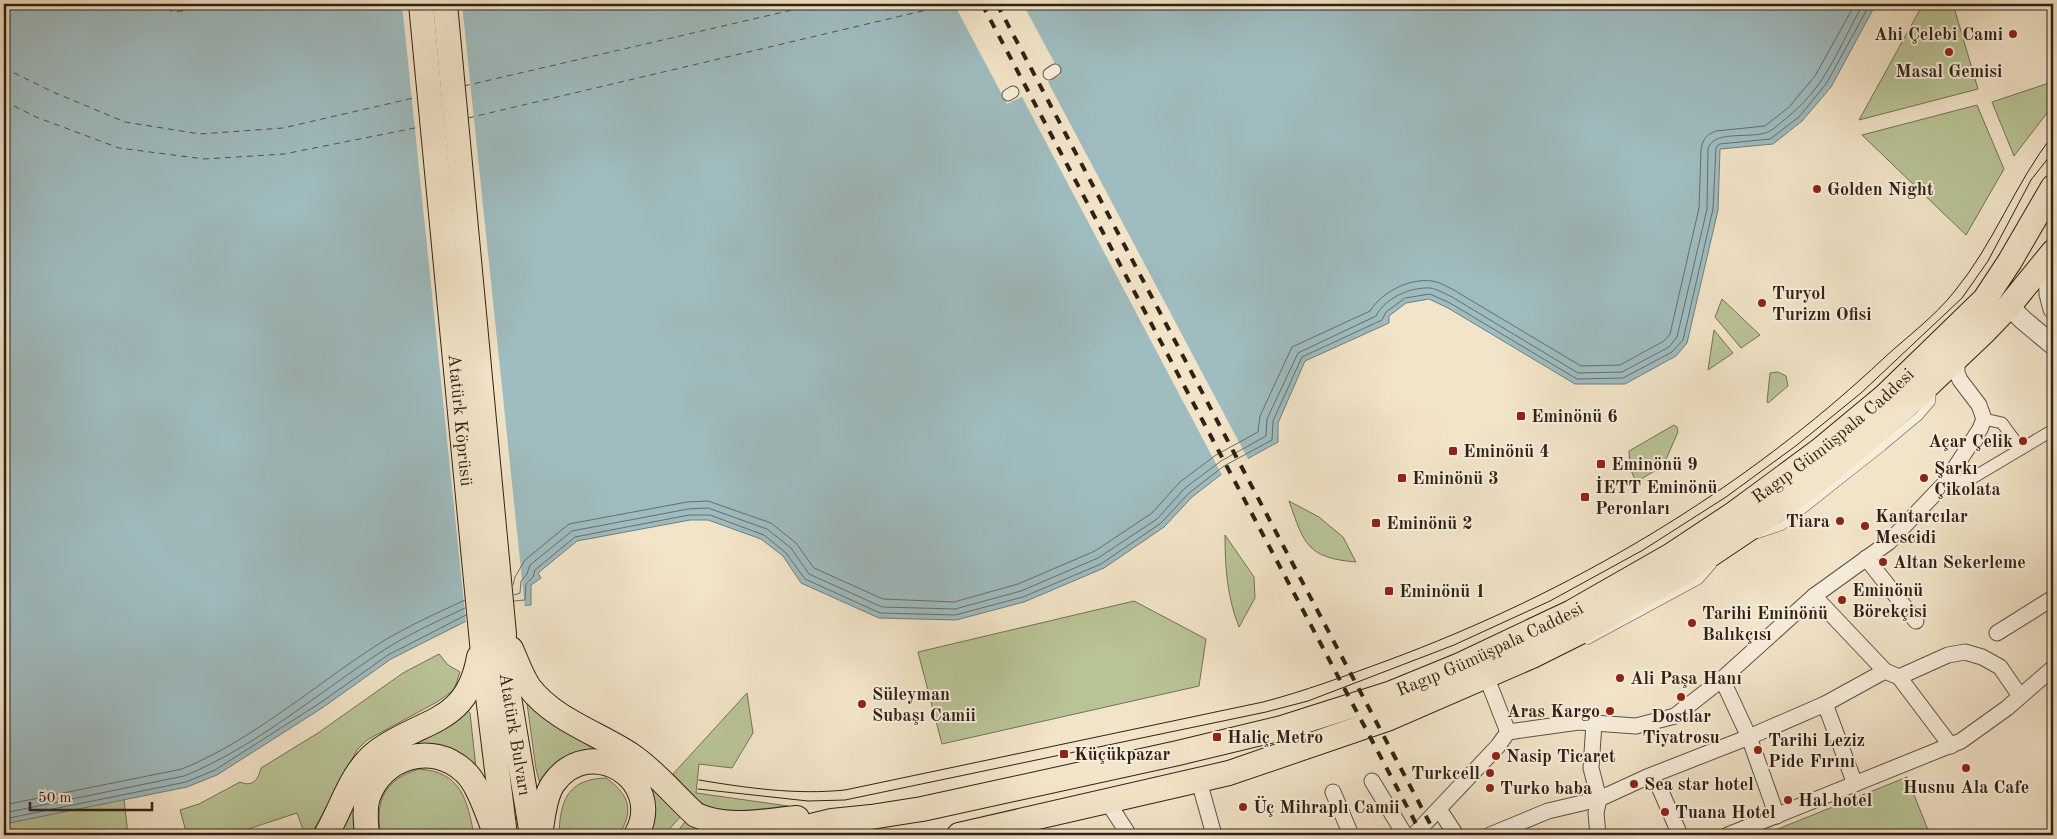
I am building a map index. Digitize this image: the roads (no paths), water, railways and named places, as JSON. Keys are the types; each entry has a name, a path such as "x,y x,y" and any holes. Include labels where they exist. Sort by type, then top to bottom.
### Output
{"main road":[{"name":"Atatürk Köprüsü","path":"421,4 493,635"},
{"name":"Atatürk Köprüsü","path":"445,4 493,635 505,835"},
{"name":"Ragıp Gümüşpala Caddesi","path":"959,835 1021,829 1107,801 1229,773 1320,743 1387,719 1495,676 1582,632 1646,596 1731,541 1825,475 1924,375 1985,299 2053,187"},
{"path":"2009,306 2018,246"},
{"name":"Ragıp Gümüşpala Caddesi","path":"774,835 832,821 922,809 1178,753 1282,728 1389,694 1460,665 1572,612 1670,556 1778,483 1884,397 1957,358 2009,306 2051,256"},
{"path":"493,635 525,680 544,702 568,719 636,759 696,814 704,818 742,823 803,818 832,821"},
{"path":"326,835 355,779 378,751 446,714 464,699 493,635"},
{"name":"Atatürk Bulvarı","path":"493,635 507,684 532,835"},
{"path":"367,835 365,816 367,799 374,783 386,769 397,761 412,756 428,755 442,757 468,775 496,835"},
{"path":"540,835 552,784 563,772 575,764 591,761 607,762 618,767 629,775 634,783 642,798 642,821 636,835"}],"street":[{"path":"2051,256 2050,294 2053,309"},
{"path":"2009,306 2053,345"},
{"path":"1414,835 1498,746 1508,732 1580,722 1636,726 1675,716 1722,679 1814,596 1889,542 1945,483 1980,430 1984,419 1979,406 1960,380 1957,373 1957,358"},
{"path":"1984,419 2002,423 2021,449"},
{"path":"1945,483 1969,480 2053,430"},
{"path":"1866,558 1916,621"},
{"path":"1814,596 1892,674 1951,746"},
{"path":"1997,632 2053,598"},
{"path":"1490,835 1548,811 1599,799 1647,777 1749,737 1892,674 1948,655 1965,652 1982,657 2000,667 2020,696"},
{"path":"1728,835 1961,742 2053,668"},
{"path":"1495,676 1508,732"},
{"path":"1722,679 1749,737 1776,816"},
{"path":"1825,704 1855,784"},
{"path":"1594,723 1591,768 1599,799 1596,813 1598,835"},
{"path":"1199,781 1214,835"},
{"path":"1372,781 1405,835"},
{"path":"1660,789 1680,835"},
{"path":"1333,792 1351,835"},
{"path":"1107,801 1129,835"},
{"path":"1439,809 1456,835"}],"lane":[{"path":"1578,646 1699,580 1731,541"}],"water":[{"path":"4,4 1876,4 1831,87 1802,121 1773,144 1720,149 1718,210 1687,343 1676,356 1625,384 1575,384 1448,308 1429,299 1406,303 1389,316 1389,323 1305,361 1278,423 1278,442 1227,470 1192,497 1164,527 1104,568 1024,602 956,620 879,618 801,583 783,556 761,539 708,520 690,520 577,541 538,573 541,578 531,585 531,605 494,607 391,659 322,708 217,775 187,787 4,824"}],"tram line":[{"path":"699,780 790,791 845,790 1263,702 1310,688 1386,661 1454,634 1521,604 1587,571 1713,495 1773,452 1830,406 1930,318 1947,301 1981,254 2027,173 2053,135"},
{"path":"698,789 808,801 845,800 1266,712 1308,701 1454,645 1550,601 1643,550 1726,497 1797,445 1861,393 1962,298 1988,261 2031,180 2053,152"},
{"path":"289,835 301,831"}],"railway":[{"path":"982,4 1422,835"},
{"path":"997,4 1436,835"}],"place":[{"name":"Ahi Çelebi Cami","path":"2013,34"},
{"name":"Masal Gemisi","path":"1949,52"},
{"name":"Golden Night","path":"1817,189"},
{"name":"Turyol Turizm Ofisi","path":"1762,303"},
{"name":"Eminönü 6","path":"1521,416"},
{"name":"Açar Çelik","path":"2023,441"},
{"name":"Eminönü 4","path":"1453,451"},
{"name":"Eminönü 9","path":"1601,464"},
{"name":"Eminönü 3","path":"1402,478"},
{"name":"Şarkı Çikolata","path":"1924,478"},
{"name":"İETT Eminönü Peronları","path":"1585,497"},
{"name":"Tiara","path":"1840,521"},
{"name":"Eminönü 2","path":"1376,523"},
{"name":"Kantarcılar Mescidi","path":"1865,526"},
{"name":"Altan Sekerleme","path":"1883,562"},
{"name":"Eminönü 1","path":"1389,591"},
{"name":"Eminönü Börekçisi","path":"1842,600"},
{"name":"Tarihi Eminönü Balıkçısı","path":"1692,623"},
{"name":"Ali Paşa Hanı","path":"1620,678"},
{"name":"Dostlar Tiyatrosu","path":"1681,697"},
{"name":"Süleyman Subaşı Camii","path":"862,704"},
{"name":"Aras Kargo","path":"1610,711"},
{"name":"Haliç Metro","path":"1217,737"},
{"name":"Tarihi Leziz Pide Fırını","path":"1758,750"},
{"name":"Küçükpazar","path":"1064,754"},
{"name":"Nasip Ticaret","path":"1496,756"},
{"name":"Husnu Ala Cafe","path":"1966,768"},
{"name":"Turkcell","path":"1490,773"},
{"name":"Sea star hotel","path":"1634,784"},
{"name":"Turko baba","path":"1490,788"},
{"name":"Hal hotel","path":"1788,800"},
{"name":"Üç Mihraplı Camii","path":"1243,807"},
{"name":"Tuana Hotel","path":"1665,812"}]}
